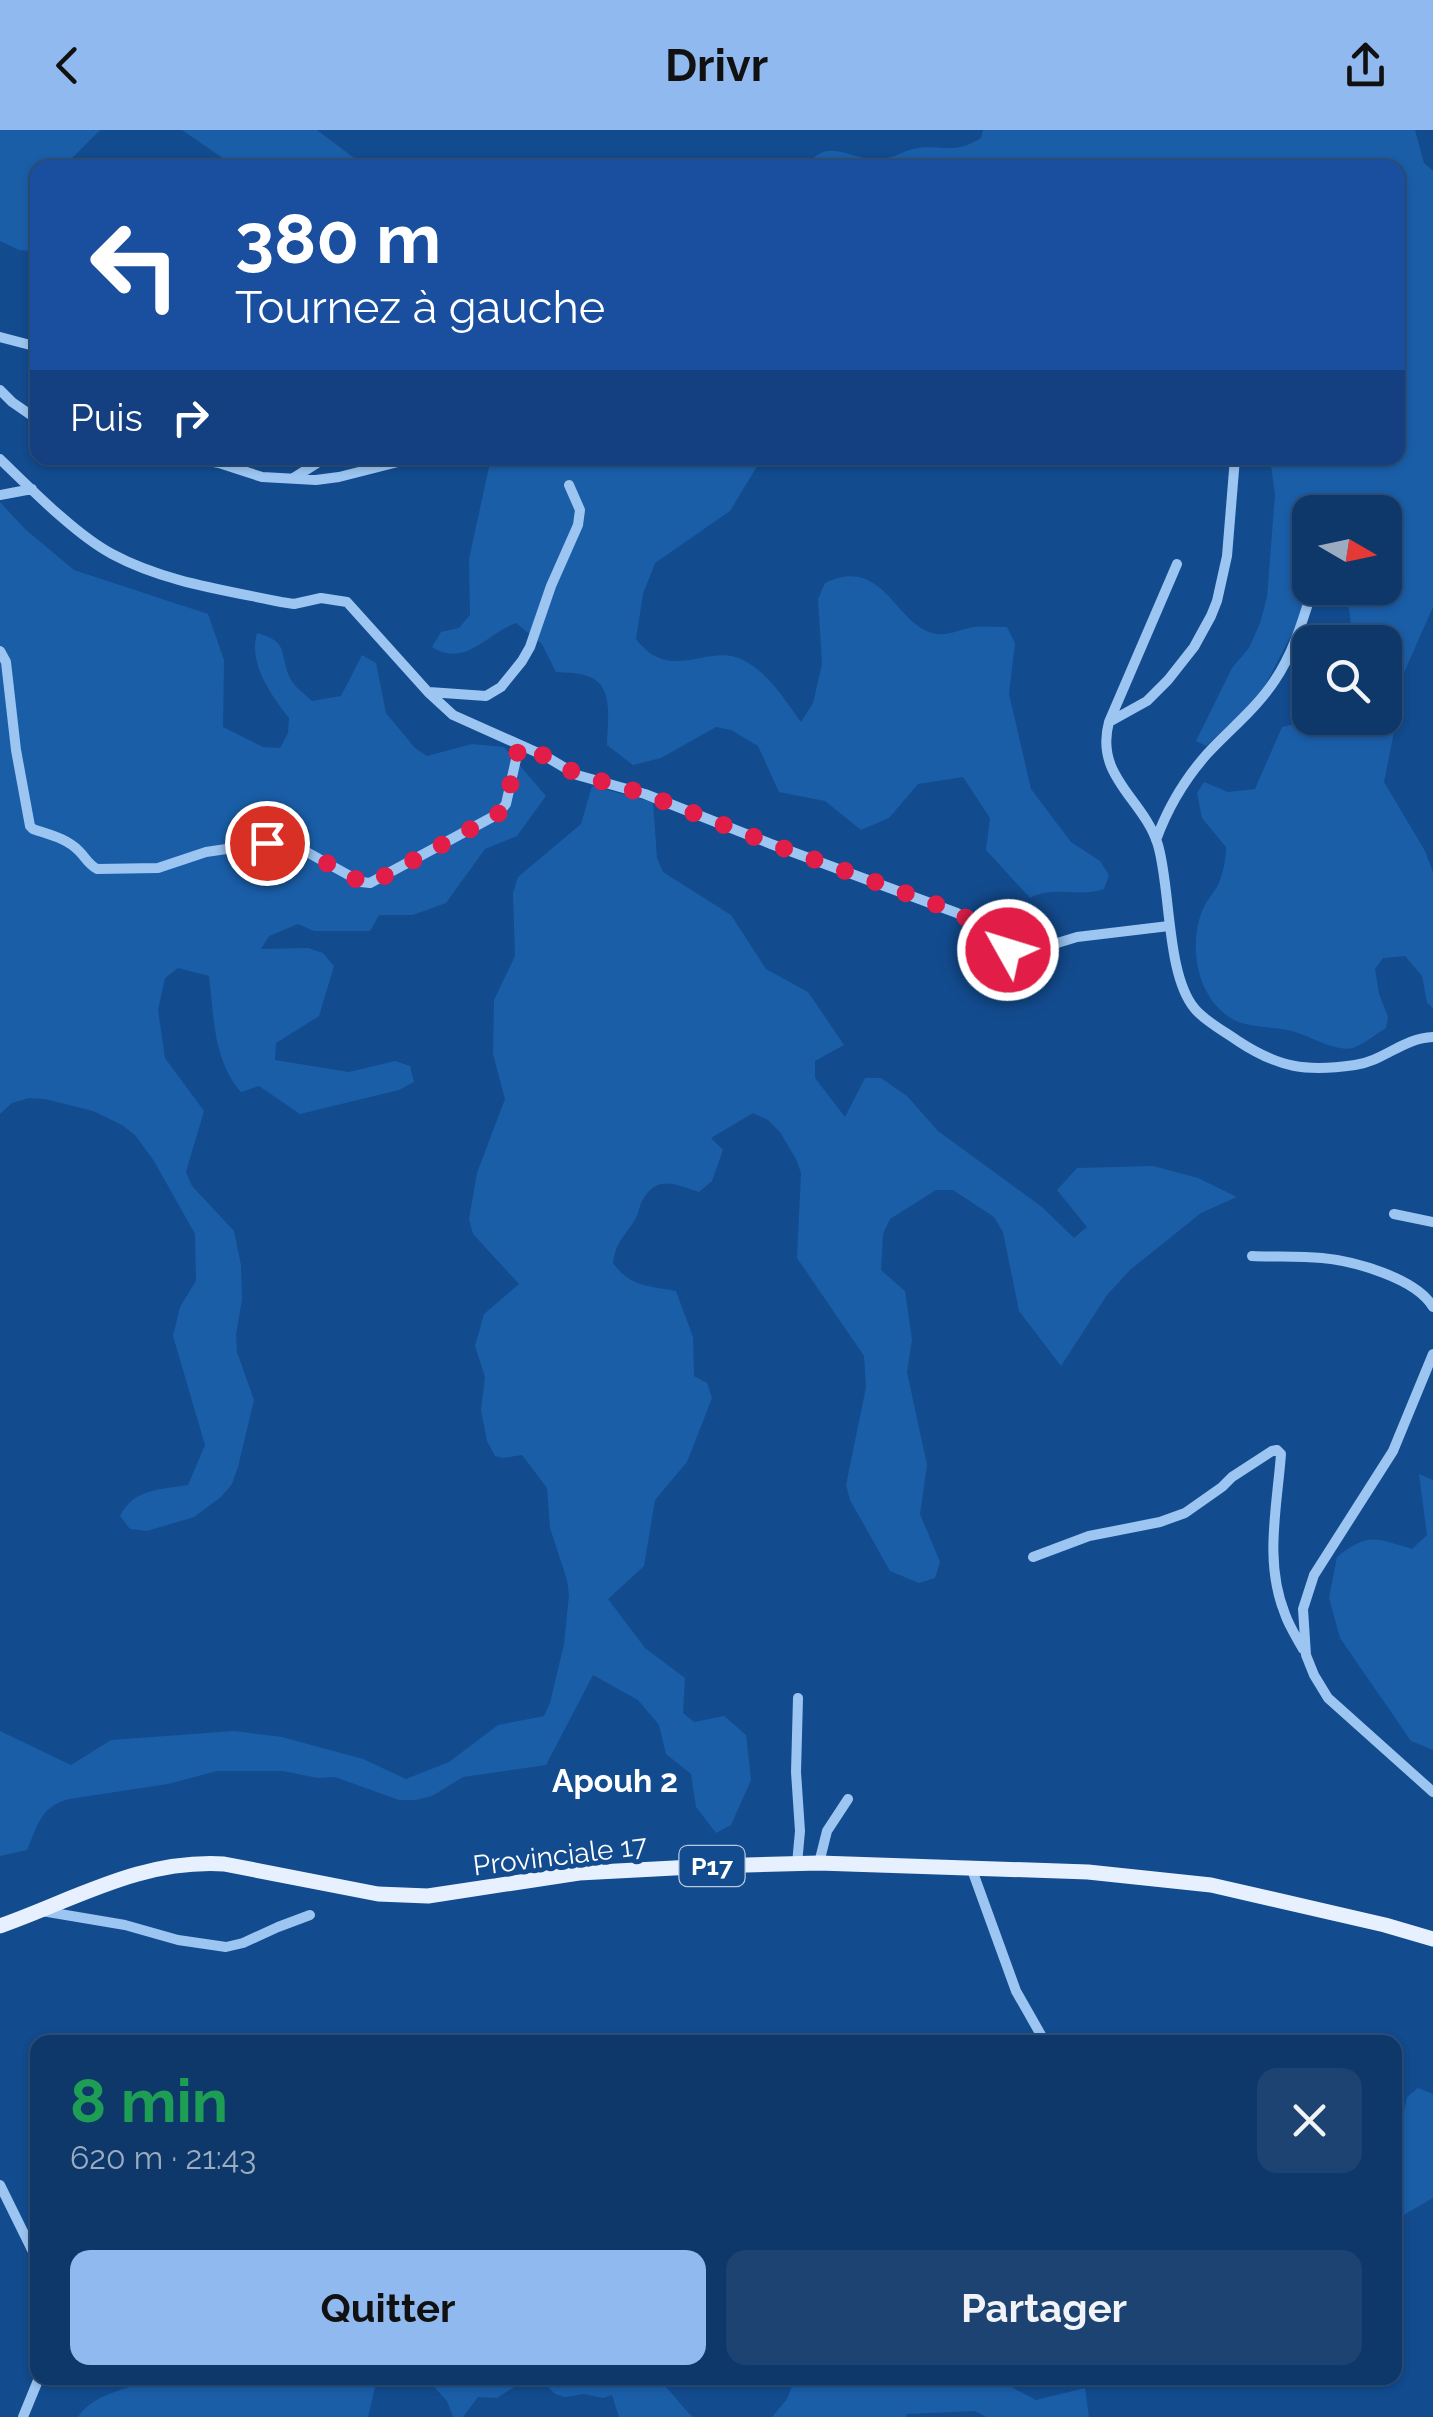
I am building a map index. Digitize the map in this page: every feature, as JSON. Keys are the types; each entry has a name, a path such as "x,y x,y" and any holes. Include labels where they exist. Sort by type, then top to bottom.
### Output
{"main road":[{"name":"Provinciale 17","path":"0,1926 142,1871 200,1862 378,1894 428,1896 579,1872 820,1864 1088,1872 1211,1885 1433,1939"}],"street":[{"path":"0,337 30,345"},
{"path":"0,390 30,414"},
{"path":"0,459 101,548 137,566 198,585 281,602 294,604 321,598 347,602 453,716 577,774 645,794 957,912 1008,950 1031,951 1076,937 1169,926"},
{"path":"218,465 262,477 319,480 385,465"},
{"path":"294,478 313,465"},
{"path":"1110,722 1147,701 1168,680 1194,647 1211,616 1227,556 1234,465"},
{"path":"428,692 486,696 501,687 522,661 578,525 580,510 569,485"},
{"path":"0,496 32,489"},
{"path":"1177,564 1110,722 1105,747 1121,784 1156,840 1184,992 1192,1006 1226,1033 1276,1063 1307,1068 1357,1065 1373,1061 1400,1045 1433,1037"},
{"path":"1156,840 1168,808 1182,786 1274,682 1308,605"},
{"path":"0,652 6,662 30,826 64,840 96,869 158,868 202,853 270,843 296,846 370,884 498,814 506,804 519,746"},
{"path":"1394,1214 1433,1222"},
{"path":"1252,1256 1322,1258 1355,1265 1396,1278 1422,1292 1433,1307"},
{"path":"1306,1655 1303,1609 1314,1575 1392,1451 1433,1354"},
{"path":"1034,1556 1089,1536 1185,1513 1232,1477 1277,1450 1281,1454 1273,1545 1276,1583 1284,1614 1328,1698 1433,1792"},
{"path":"797,1864 798,1698"},
{"path":"820,1864 827,1831 848,1799"},
{"path":"971,1867 1016,1991 1042,2035"},
{"path":"42,1911 94,1918 178,1940 226,1946 310,1916"},
{"path":"0,2185 30,2246"},
{"path":"23,2417 35,2385"}],"shaded area":[{"path":"0,130 100,130 70,160 30,160 30,251 0,241"},
{"path":"182,130 317,130 357,160 225,160"},
{"path":"983,130 1415,130 1424,163 1433,171 1433,607 1402,677 1402,625 1349,625 1348,605 1402,605 1402,495 1292,495 1292,605 1304,605 1296,625 1292,625 1292,634 1259,697 1206,746 1196,741 1232,668 1249,648 1260,623 1267,597 1275,495 1271,465 1405,465 1405,160 812,160 832,151 872,159 971,143 981,138"},
{"path":"489,465 758,465 730,511 655,563 643,594 636,639 663,659 730,656 743,660 768,679 801,722 813,703 822,664 818,599 825,583 845,577 862,578 888,595 923,629 937,634 975,627 1007,627 1015,643 1009,694 1031,789 1071,842 1100,861 1109,875 1104,889 1048,892 1030,898 986,850 990,818 963,777 918,784 889,818 861,830 825,801 779,792 758,746 731,730 716,727 661,758 633,765 607,745 608,706 598,682 582,674 556,672 542,644 516,623 466,652 455,654 432,647 441,632 459,628 470,615 469,559"},
{"path":"0,502 74,570 208,614 224,660 223,727 263,747 280,748 288,733 289,718 258,667 257,633 279,644 291,680 312,701 341,696 362,655 376,663 386,713 415,748 427,756 472,744 504,747 546,796 517,836 485,849 446,903 413,915 379,915 370,931 314,931 298,924 269,936 261,949 308,948 323,953 334,966 319,1016 276,1043 275,1060 349,1072 395,1061 410,1066 414,1082 399,1090 300,1114 259,1086 241,1092 220,1052 209,976 178,968 165,978 158,1010 165,1058 204,1111 186,1172 192,1186 234,1231 241,1265 242,1300 237,1352 254,1400 232,1484 194,1517 147,1531 130,1529 120,1516 140,1495 188,1485 205,1445 173,1336 180,1307 196,1281 195,1234 154,1161 135,1135 122,1125 93,1111 45,1099 12,1103 0,1114"},
{"path":"1292,725 1292,735 1393,735 1384,782 1425,851 1433,872 1433,1008 1427,1003 1422,976 1405,956 1383,958 1375,969 1388,1017 1386,1028 1353,1048 1338,1048 1295,1032 1234,1020 1211,1000 1199,972 1198,925 1218,885 1226,847 1202,818 1197,793 1204,782 1228,792 1255,789 1282,727"},
{"path":"592,786 653,802 657,858 663,872 731,915 766,969 808,992 844,1045 815,1061 815,1078 845,1117 865,1078 881,1078 907,1096 938,1131 1042,1207 1074,1238 1087,1227 1057,1190 1077,1168 1153,1166 1198,1178 1237,1197 1201,1213 1130,1270 1107,1295 1061,1366 1019,1311 1003,1232 994,1217 953,1190 936,1190 890,1219 883,1234 881,1270 905,1291 912,1340 907,1372 927,1465 920,1514 940,1562 935,1578 919,1583 890,1571 850,1500 846,1485 866,1387 864,1356 797,1258 801,1173 780,1132 753,1113 711,1138 723,1150 712,1181 699,1192 668,1184 649,1191 618,1245 613,1263 633,1281 676,1291 693,1337 694,1376 707,1383 712,1398 687,1462 655,1500 644,1566 608,1599 645,1648 685,1678 683,1713 694,1722 724,1716 746,1735 751,1780 731,1825 716,1833 696,1807 691,1774 666,1754 659,1725 638,1700 593,1675 546,1765 463,1777 432,1796 416,1800 399,1800 335,1777 283,1771 217,1771 168,1784 59,1802 41,1818 27,1850 0,1856 0,1731 71,1765 111,1740 234,1731 282,1737 363,1759 406,1779 449,1762 498,1725 544,1716 564,1644 567,1580 550,1528 547,1488 522,1455 495,1456 487,1441 481,1410 485,1377 475,1346 484,1314 519,1284 473,1234 469,1219 477,1173 505,1099 493,1054 494,1000 515,956 513,893 518,877 581,824"},
{"path":"1419,1474 1433,1480 1433,1750 1411,1741 1340,1638 1329,1598 1337,1557 1348,1549 1373,1540 1412,1549 1427,1535"},
{"path":"1418,2088 1433,2094 1433,2198 1402,2216 1402,2120 1407,2097"},
{"path":"134,2385 376,2385 368,2417 78,2417 97,2400"},
{"path":"432,2385 517,2385 497,2398 478,2397 463,2417 453,2417 447,2401"},
{"path":"547,2385 664,2385 693,2417 619,2417 612,2395 603,2398 555,2394"},
{"path":"792,2385 1007,2385 1036,2400 1085,2388 1089,2417 986,2417 975,2411 906,2417 772,2417 787,2399"}],"district":[{"name":"Apouh 2","path":"615,1781"}],"route":[{"path":"267,843 296,846 370,884 498,814 506,804 519,746 577,774 645,794 957,912 1008,950"}]}
